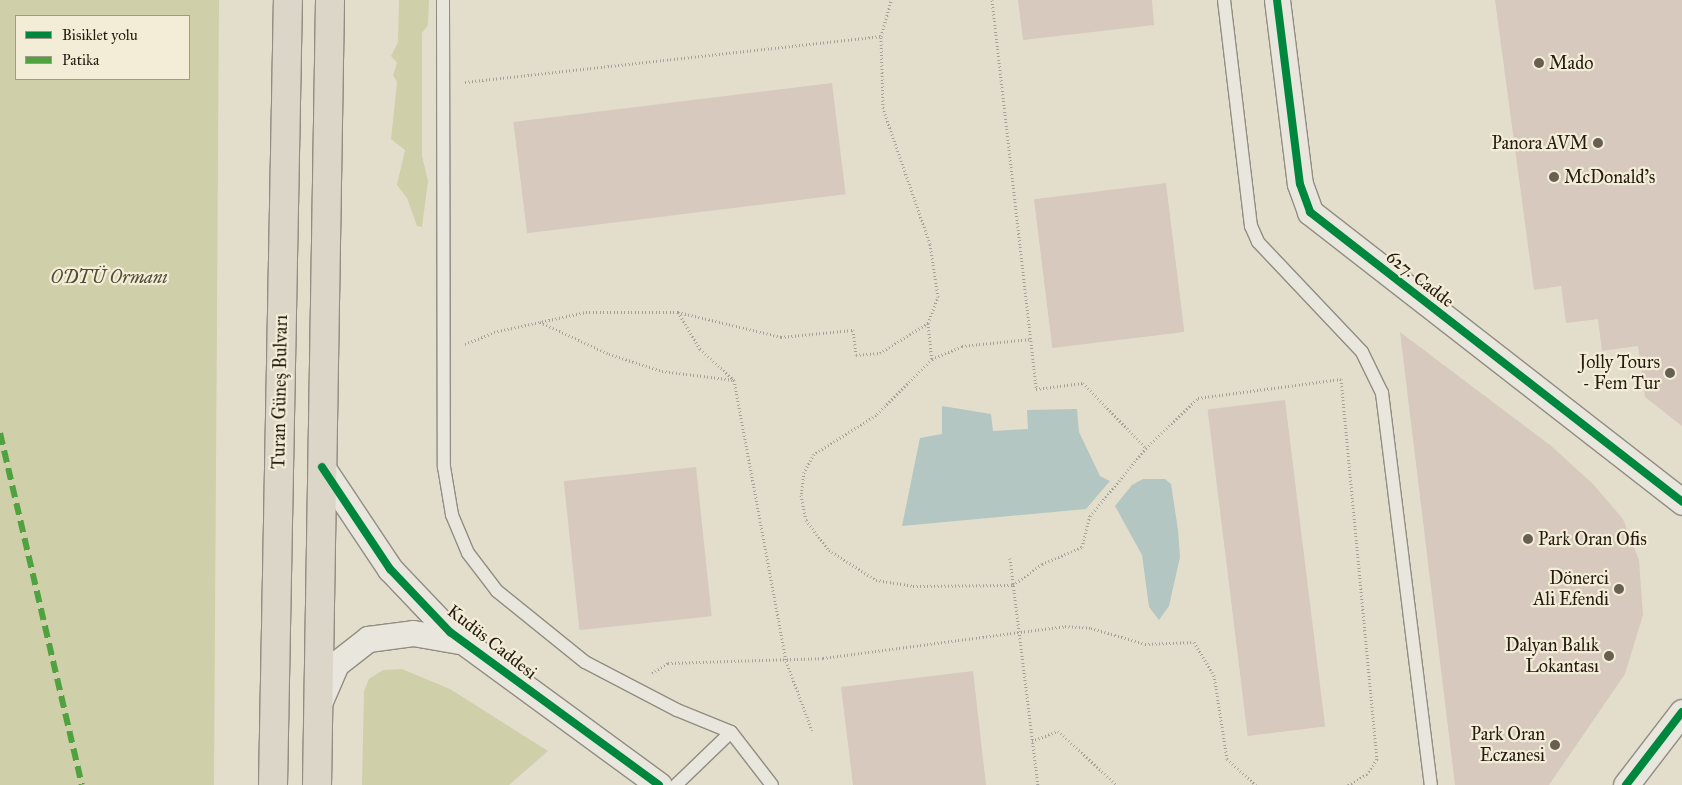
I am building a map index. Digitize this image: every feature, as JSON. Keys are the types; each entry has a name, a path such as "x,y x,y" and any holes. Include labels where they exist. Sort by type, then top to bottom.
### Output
{"main road":[{"name":"Turan Güneş Bulvarı","path":"273,785 288,0"},
{"path":"317,785 330,0"}],"street":[{"name":"627. Cadde","path":"1277,0 1300,184 1310,212 1682,502"},
{"name":"Kudüs Caddesi","path":"322,467 390,569 462,642 659,785"},
{"name":"Kudüs Caddesi","path":"317,711 336,664 368,639 413,633 462,642"},
{"path":"1626,785 1682,712"}],"lane":[{"path":"443,0 444,468 452,515 468,553 497,591 542,631 630,688 731,732 772,785"},
{"path":"1224,0 1252,226 1258,242 1362,352 1382,393 1431,785"},
{"path":"676,785 731,732"}],"path":[{"path":"891,0 882,36 883,108 930,244 938,297 928,324 932,359"},
{"path":"992,0 1036,388 1083,383 1146,448"},
{"path":"443,84 882,36"},
{"path":"443,354 494,332 540,322 630,309 678,312 781,337 853,330 856,355 880,354 928,324"},
{"path":"678,312 700,349 734,380 786,661 812,730"},
{"path":"540,322 609,354 662,371 734,380"},
{"path":"1031,339 962,346 932,359 876,415 814,454 804,472 801,495 806,520 829,550 876,580 913,586 1013,585 1042,564 1082,548 1090,516 1146,448 1198,398 1341,379 1378,760 1367,774 1348,785"},
{"path":"1010,558 1038,785"},
{"path":"630,688 668,663 786,661 1019,634 1064,626 1091,628 1145,644 1194,642 1214,675 1227,759 1256,785"},
{"path":"1032,741 1052,729 1058,731 1117,785"}],"green space":[{"name":"ODTÜ Ormanı","path":"0,0 219,0 214,785 0,785"},
{"path":"399,0 429,0 428,25 422,33 422,156 428,181 422,227 417,226 407,198 397,185 405,150 391,139 397,82 393,75 397,63 391,56 398,42"},
{"path":"402,669 450,689 548,751 509,785 362,785 364,691 369,679 383,670"}],"shaded area":[{"path":"942,406 991,414 993,431 1028,429 1027,410 1077,409 1079,432 1100,476 1110,481 1086,509 902,526 920,438 942,434"},
{"path":"1143,479 1165,479 1171,484 1178,530 1180,557 1169,606 1159,620 1149,607 1142,555 1115,506 1132,485"}],"building":[{"path":"1018,0 1152,0 1154,25 1023,40"},
{"name":"Panora AVM","path":"1495,0 1682,0 1682,426 1645,397 1638,346 1602,351 1598,319 1566,323 1561,286 1534,290"},
{"path":"832,83 846,194 527,233 513,122"},
{"path":"1166,183 1184,332 1052,348 1034,199"},
{"name":"Park Oran Ofis","path":"1400,332 1550,445 1593,484 1623,519 1639,560 1643,615 1625,674 1549,785 1455,785"},
{"path":"1285,400 1325,727 1248,736 1208,410"},
{"path":"696,467 712,616 579,630 564,481"},
{"path":"973,671 986,785 853,785 841,687"}],"marked path":[{"path":"0,433 82,785"}],"cycle path":[{"path":"1277,0 1300,184 1310,212 1682,502"},
{"path":"322,467 390,569 450,632 659,785"},
{"path":"1626,785 1682,712"}],"place":[{"name":"Mado","path":"1539,63"},
{"name":"Panora AVM","path":"1598,143"},
{"name":"McDonald's","path":"1554,177"},
{"name":"Jolly Tours - Fem Tur","path":"1670,373"},
{"name":"Park Oran Ofis","path":"1528,539"},
{"name":"Dönerci Ali Efendi","path":"1619,589"},
{"name":"Dalyan Balık Lokantası","path":"1609,656"},
{"name":"Park Oran Eczanesi","path":"1555,745"}]}
